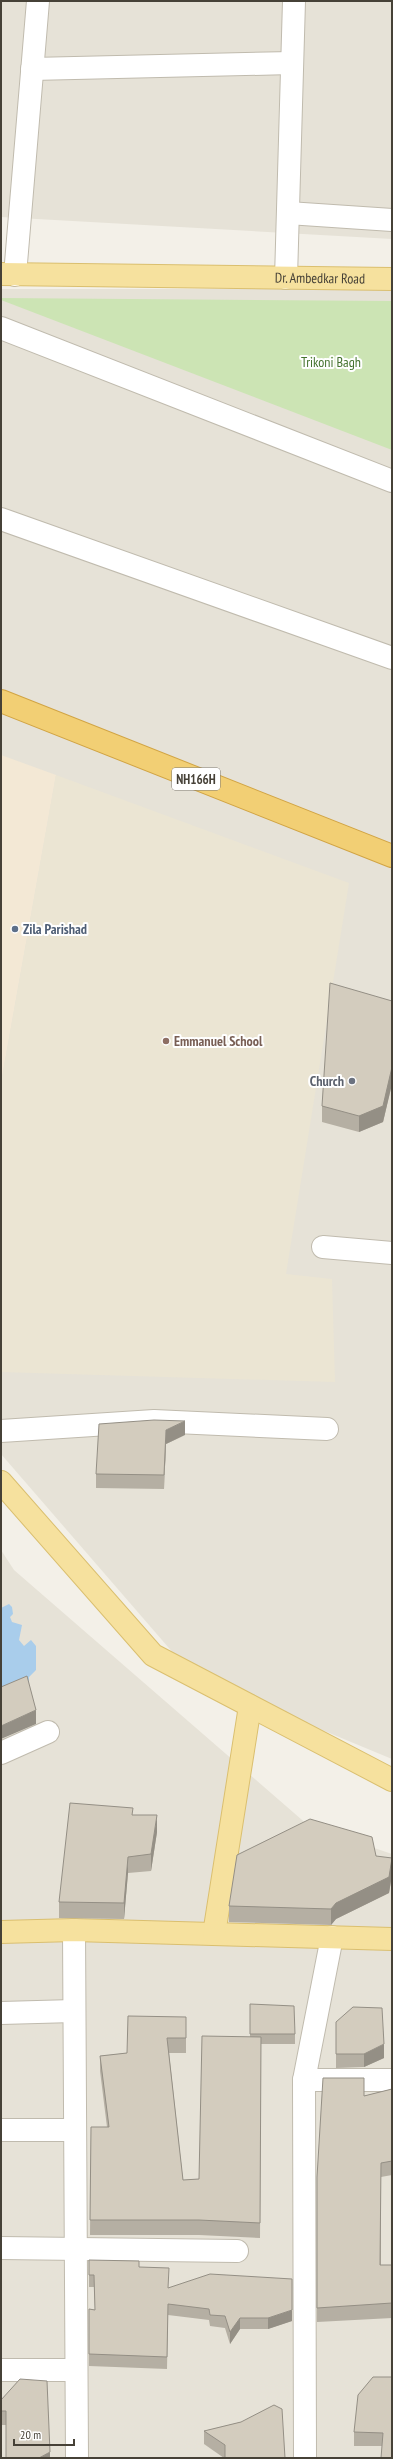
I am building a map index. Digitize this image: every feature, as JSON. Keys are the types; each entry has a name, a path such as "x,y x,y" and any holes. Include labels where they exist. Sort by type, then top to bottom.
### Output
{"highway":[{"name":"NH166H","path":"1,701 392,856"}],"main road":[{"name":"Dr. Ambedkar Road","path":"8,274 392,279"},
{"path":"1,1482 153,1655 392,1780"},
{"path":"214,1934 250,1706"},
{"path":"1,1932 74,1930 392,1939"}],"street":[{"path":"8,274 32,69 38,1"},
{"path":"286,278 294,1"},
{"path":"32,69 292,63"},
{"path":"288,213 392,220"},
{"path":"1,328 392,481"},
{"path":"1,519 392,658"},
{"path":"323,1247 392,1253"},
{"path":"1,1431 154,1421 327,1429"},
{"path":"1,1753 48,1732"},
{"path":"74,1930 76,2458"},
{"path":"305,2458 304,2080 332,1938"},
{"path":"1,2013 74,2011"},
{"path":"304,2080 392,2080"},
{"path":"1,2130 75,2130"},
{"path":"1,2248 75,2247 237,2251"},
{"path":"1,2370 76,2370"}],"shaded area":[{"path":"1,1 392,1 392,239 1,217"},
{"path":"1,289 392,289 392,1759 194,1677 1,1454"},
{"name":"Zila Parishad","path":"1,755 56,775 1,1083"},
{"name":"Emmanuel School","path":"56,775 349,883 286,1274 332,1279 335,1382 1,1372 1,1083"},
{"path":"1,1550 14,1570 309,1826 392,1854 392,2458 1,2458"}],"green space":[{"name":"Trikoni Bagh","path":"1,298 392,301 392,450 1,300"}],"water":[{"path":"9,1604 12,1607 13,1614 10,1617 12,1622 22,1625 19,1640 24,1646 31,1640 36,1646 36,1670 29,1677 29,1684 1,1692 1,1608"}],"building":[{"path":"330,983 392,1001 392,1067 383,1106 359,1116 322,1106"},
{"path":"154,1420 185,1421 166,1430 164,1475 96,1474 99,1424"},
{"path":"27,1676 36,1710 1,1726 1,1687"},
{"path":"70,1803 133,1808 132,1815 157,1815 151,1854 128,1857 124,1903 59,1902"},
{"path":"310,1819 372,1837 376,1856 392,1858 389,1877 336,1903 331,1909 229,1906 237,1855"},
{"path":"250,2004 294,2006 295,2034 250,2034"},
{"path":"353,2007 382,2008 384,2044 364,2054 336,2054 336,2022"},
{"path":"128,2016 186,2017 186,2038 167,2038 183,2180 199,2179 202,2036 261,2037 260,2223 199,2220 90,2220 91,2127 109,2127 100,2056 127,2053"},
{"path":"323,2078 364,2078 364,2096 392,2089 392,2161 381,2163 380,2265 392,2265 392,2303 317,2308 317,2177"},
{"path":"89,2260 139,2261 139,2267 169,2268 168,2288 210,2274 292,2279 292,2310 268,2318 240,2318 230,2332 225,2316 210,2315 209,2309 168,2304 167,2357 89,2354 89,2309 95,2310 94,2275 89,2275"},
{"path":"373,2377 392,2377 392,2458 381,2458 383,2433 354,2432 358,2395"},
{"path":"20,2379 47,2381 50,2452 39,2458 6,2458 6,2411 1,2411 1,2400"},
{"path":"274,2405 282,2409 285,2458 225,2458 225,2445 204,2431 241,2422"}],"place":[{"name":"Zila Parishad","path":"15,929"},
{"name":"Emmanuel School","path":"166,1041"},
{"name":"Church","path":"352,1081"}]}
